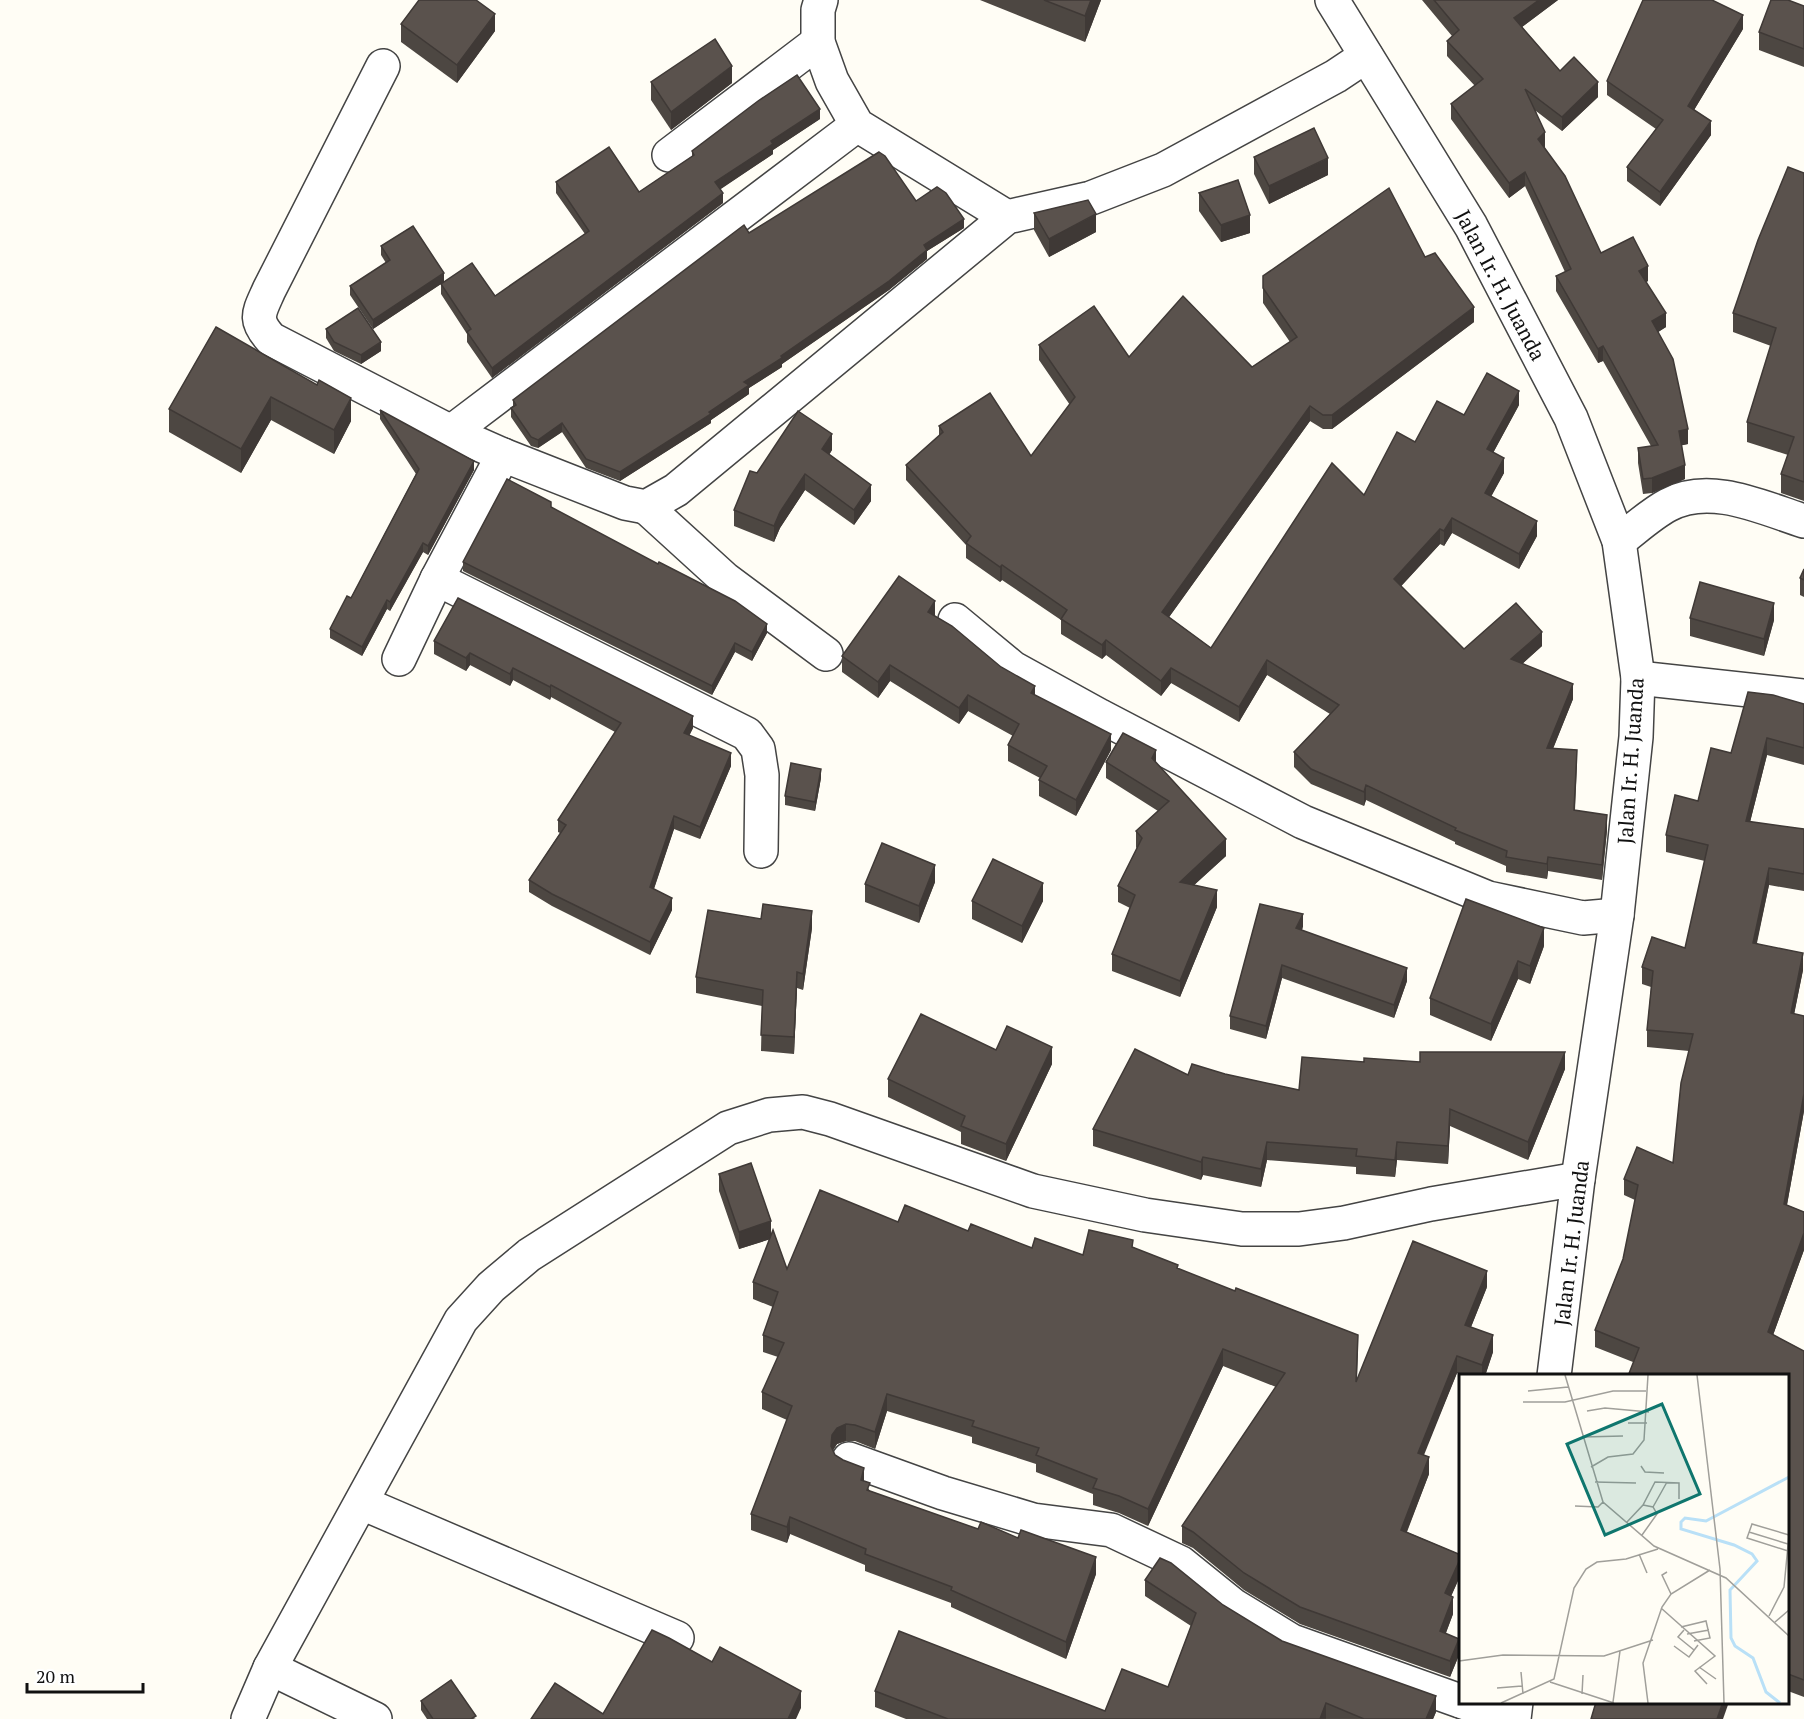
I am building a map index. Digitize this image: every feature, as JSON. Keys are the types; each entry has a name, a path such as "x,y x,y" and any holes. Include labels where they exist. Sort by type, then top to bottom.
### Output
{"street":[{"path":"821,0 818,10 818,42 832,81 857,125 1007,217"},
{"name":"Jalan Ir. H. Juanda","path":"1332,0 1471,225 1571,418 1619,541 1638,678 1636,737 1617,915 1578,1179 1554,1374"},
{"path":"669,155 818,42"},
{"path":"646,507 676,490 1007,217 1090,198 1163,170 1336,76 1366,56"},
{"path":"383,66 268,290 260,312 260,327 271,339 451,432 503,455 625,502 646,507 725,579 826,654"},
{"path":"451,432 857,125"},
{"path":"399,659 437,579 503,455"},
{"path":"1619,541 1668,505 1688,497 1716,496 1804,521"},
{"path":"437,579 747,734 758,749 762,775 761,851"},
{"path":"955,620 1013,668 1303,822 1488,898 1583,918 1617,915"},
{"path":"1638,678 1804,696"},
{"path":"248,1719 270,1668 461,1320 491,1287 529,1255 728,1128 769,1115 803,1112 830,1119 1033,1191 1145,1215 1242,1229 1299,1228 1344,1223 1442,1202 1578,1179"},
{"path":"849,1459 943,1493 1033,1520 1111,1530 1181,1563 1233,1605 1292,1641 1459,1701"},
{"path":"362,1503 677,1638"},
{"path":"270,1668 375,1719"},
{"path":"1468,1704 1512,1719 1516,1704"}],"building":[{"path":"419,0 476,0 495,14 457,65 401,24"},
{"path":"1044,0 1091,0 1085,16"},
{"path":"1434,0 1539,0 1514,18 1560,71 1574,57 1598,82 1562,117 1525,89 1545,132 1538,139 1565,176 1601,253 1633,237 1648,266 1639,271 1666,313 1652,321 1673,359 1688,429 1679,431 1685,465 1652,478 1643,479 1638,448 1658,445 1603,346 1598,349 1556,276 1571,269 1525,172 1509,183 1451,104 1483,79 1447,41 1459,30"},
{"path":"1643,0 1712,0 1743,15 1688,106 1711,121 1660,192 1627,167 1663,120 1607,81"},
{"path":"1771,0 1788,0 1804,6 1804,49 1759,32"},
{"path":"715,39 732,66 671,112 651,82"},
{"path":"797,75 820,109 771,141 773,144 715,182 723,193 492,368 467,332 471,329 441,284 472,263 495,296 589,231 556,182 609,147 639,192 694,155 692,151 758,101"},
{"path":"1314,128 1328,158 1269,186 1254,157"},
{"path":"879,152 885,156 916,201 937,187 946,193 964,219 924,245 927,250 889,281 781,356 782,358 744,382 749,385 709,412 711,414 620,472 586,459 562,423 538,440 531,437 511,408 516,405 513,400 744,225 749,233"},
{"path":"1788,167 1804,173 1804,482 1781,474 1794,437 1747,422 1776,328 1733,313 1758,240"},
{"path":"1238,180 1250,215 1221,225 1199,193"},
{"path":"1389,188 1425,257 1435,253 1474,307 1332,415 1323,415 1310,406 1162,612 1211,648 1332,463 1364,495 1397,432 1415,442 1437,401 1464,415 1487,373 1519,391 1487,449 1504,458 1485,493 1537,521 1519,554 1452,518 1444,531 1440,529 1394,579 1464,649 1516,603 1542,632 1511,659 1573,684 1547,748 1577,750 1574,810 1607,815 1602,865 1548,857 1547,864 1506,857 1507,851 1455,830 1456,828 1366,785 1364,792 1311,769 1294,752 1339,705 1267,660 1239,707 1171,668 1161,681 1106,640 1102,645 1061,619 1067,610 966,543 971,536 906,465 943,432 939,426 990,393 1031,456 1075,397 1039,345 1094,306 1129,357 1183,296 1252,367 1297,337 1263,288 1263,276"},
{"path":"1088,200 1096,214 1049,239 1034,213"},
{"path":"413,226 444,273 373,320 350,286 390,260 381,246"},
{"path":"358,308 381,342 361,355 334,342 326,329"},
{"path":"216,327 317,385 319,380 351,398 334,430 271,397 241,449 169,409"},
{"path":"380,410 474,461 428,546 423,543 390,602 387,600 362,647 330,629 347,596 351,598 419,469"},
{"path":"798,411 832,434 822,449 871,485 854,510 805,474 780,512 774,526 734,510 750,471 757,473"},
{"path":"507,479 551,502 551,507 658,564 659,562 735,601 767,624 752,652 735,643 712,686 463,562"},
{"path":"899,576 935,601 928,612 952,626 1001,667 1035,686 1031,693 1111,734 1076,800 1039,780 1047,766 1008,745 1019,724 968,695 959,708 890,665 878,682 842,656"},
{"path":"1700,582 1774,603 1764,639 1690,618"},
{"path":"458,598 693,716 684,733 731,753 700,827 674,816 650,887 672,898 650,942 552,894 529,880 566,825 558,820 621,723 551,685 550,687 513,668 510,674 470,653 466,658 434,641"},
{"path":"1748,692 1773,695 1804,704 1804,748 1767,738 1746,821 1804,829 1804,874 1769,868 1753,943 1803,953 1791,1013 1804,1016 1804,1094 1784,1204 1804,1212 1804,1233 1768,1332 1804,1351 1804,1680 1789,1674 1789,1374 1629,1374 1639,1348 1595,1330 1623,1259 1638,1185 1624,1179 1637,1147 1673,1163 1681,1083 1693,1034 1647,1030 1653,971 1642,967 1652,937 1685,948 1708,845 1666,835 1675,795 1698,801 1711,748 1731,753"},
{"path":"1123,733 1156,750 1152,758 1226,839 1180,882 1217,890 1180,981 1112,954 1135,895 1118,886 1142,838 1136,831 1169,801 1106,762"},
{"path":"791,763 821,769 815,802 785,796"},
{"path":"882,843 935,865 919,906 865,884"},
{"path":"993,859 1043,883 1022,926 972,901"},
{"path":"1466,899 1544,928 1530,966 1518,961 1491,1024 1430,998"},
{"path":"763,904 812,911 803,974 797,972 794,1037 761,1035 763,990 696,977 708,910 761,919"},
{"path":"1260,904 1303,914 1296,928 1407,968 1394,1005 1282,965 1266,1026 1230,1016"},
{"path":"921,1014 996,1050 1007,1026 1052,1047 1006,1144 961,1126 965,1116 888,1079"},
{"path":"1135,1049 1188,1075 1192,1064 1225,1074 1299,1090 1302,1057 1364,1062 1364,1058 1420,1062 1420,1052 1565,1052 1528,1142 1450,1109 1448,1146 1397,1142 1395,1160 1356,1156 1357,1149 1267,1142 1261,1169 1203,1157 1201,1162 1093,1129"},
{"path":"751,1163 771,1221 739,1232 719,1174"},
{"path":"820,1190 898,1222 905,1205 968,1231 971,1224 1032,1248 1035,1238 1083,1255 1089,1230 1133,1240 1132,1247 1178,1265 1177,1268 1358,1335 1356,1382 1413,1241 1487,1271 1465,1325 1493,1335 1482,1365 1457,1356 1418,1453 1429,1457 1401,1530 1459,1554 1459,1562 1445,1593 1453,1597 1440,1631 1459,1639 1450,1661 1300,1607 1244,1573 1193,1532 1182,1526 1285,1373 1223,1349 1148,1509 1119,1496 1093,1488 1097,1479 1036,1455 1039,1448 972,1426 974,1421 887,1394 875,1432 846,1424 837,1428 832,1435 831,1446 835,1455 864,1468 861,1480 870,1483 867,1490 978,1529 981,1522 1018,1538 1021,1530 1096,1557 1066,1642 951,1590 952,1587 865,1554 866,1549 790,1517 787,1527 751,1514 792,1406 762,1392 784,1343 763,1335 778,1292 753,1282 773,1230 787,1269"},
{"path":"1160,1558 1171,1563 1223,1605 1282,1641 1436,1696 1426,1719 1364,1719 1326,1703 1320,1719 948,1719 875,1691 899,1631 1105,1711 1122,1669 1168,1687 1196,1613 1145,1580"},
{"path":"652,1630 712,1662 720,1647 801,1691 788,1719 531,1719 555,1683 603,1714"},
{"path":"451,1680 476,1716 471,1719 433,1719 421,1701"},
{"path":"1595,1704 1722,1704 1717,1719 1591,1719"}]}
